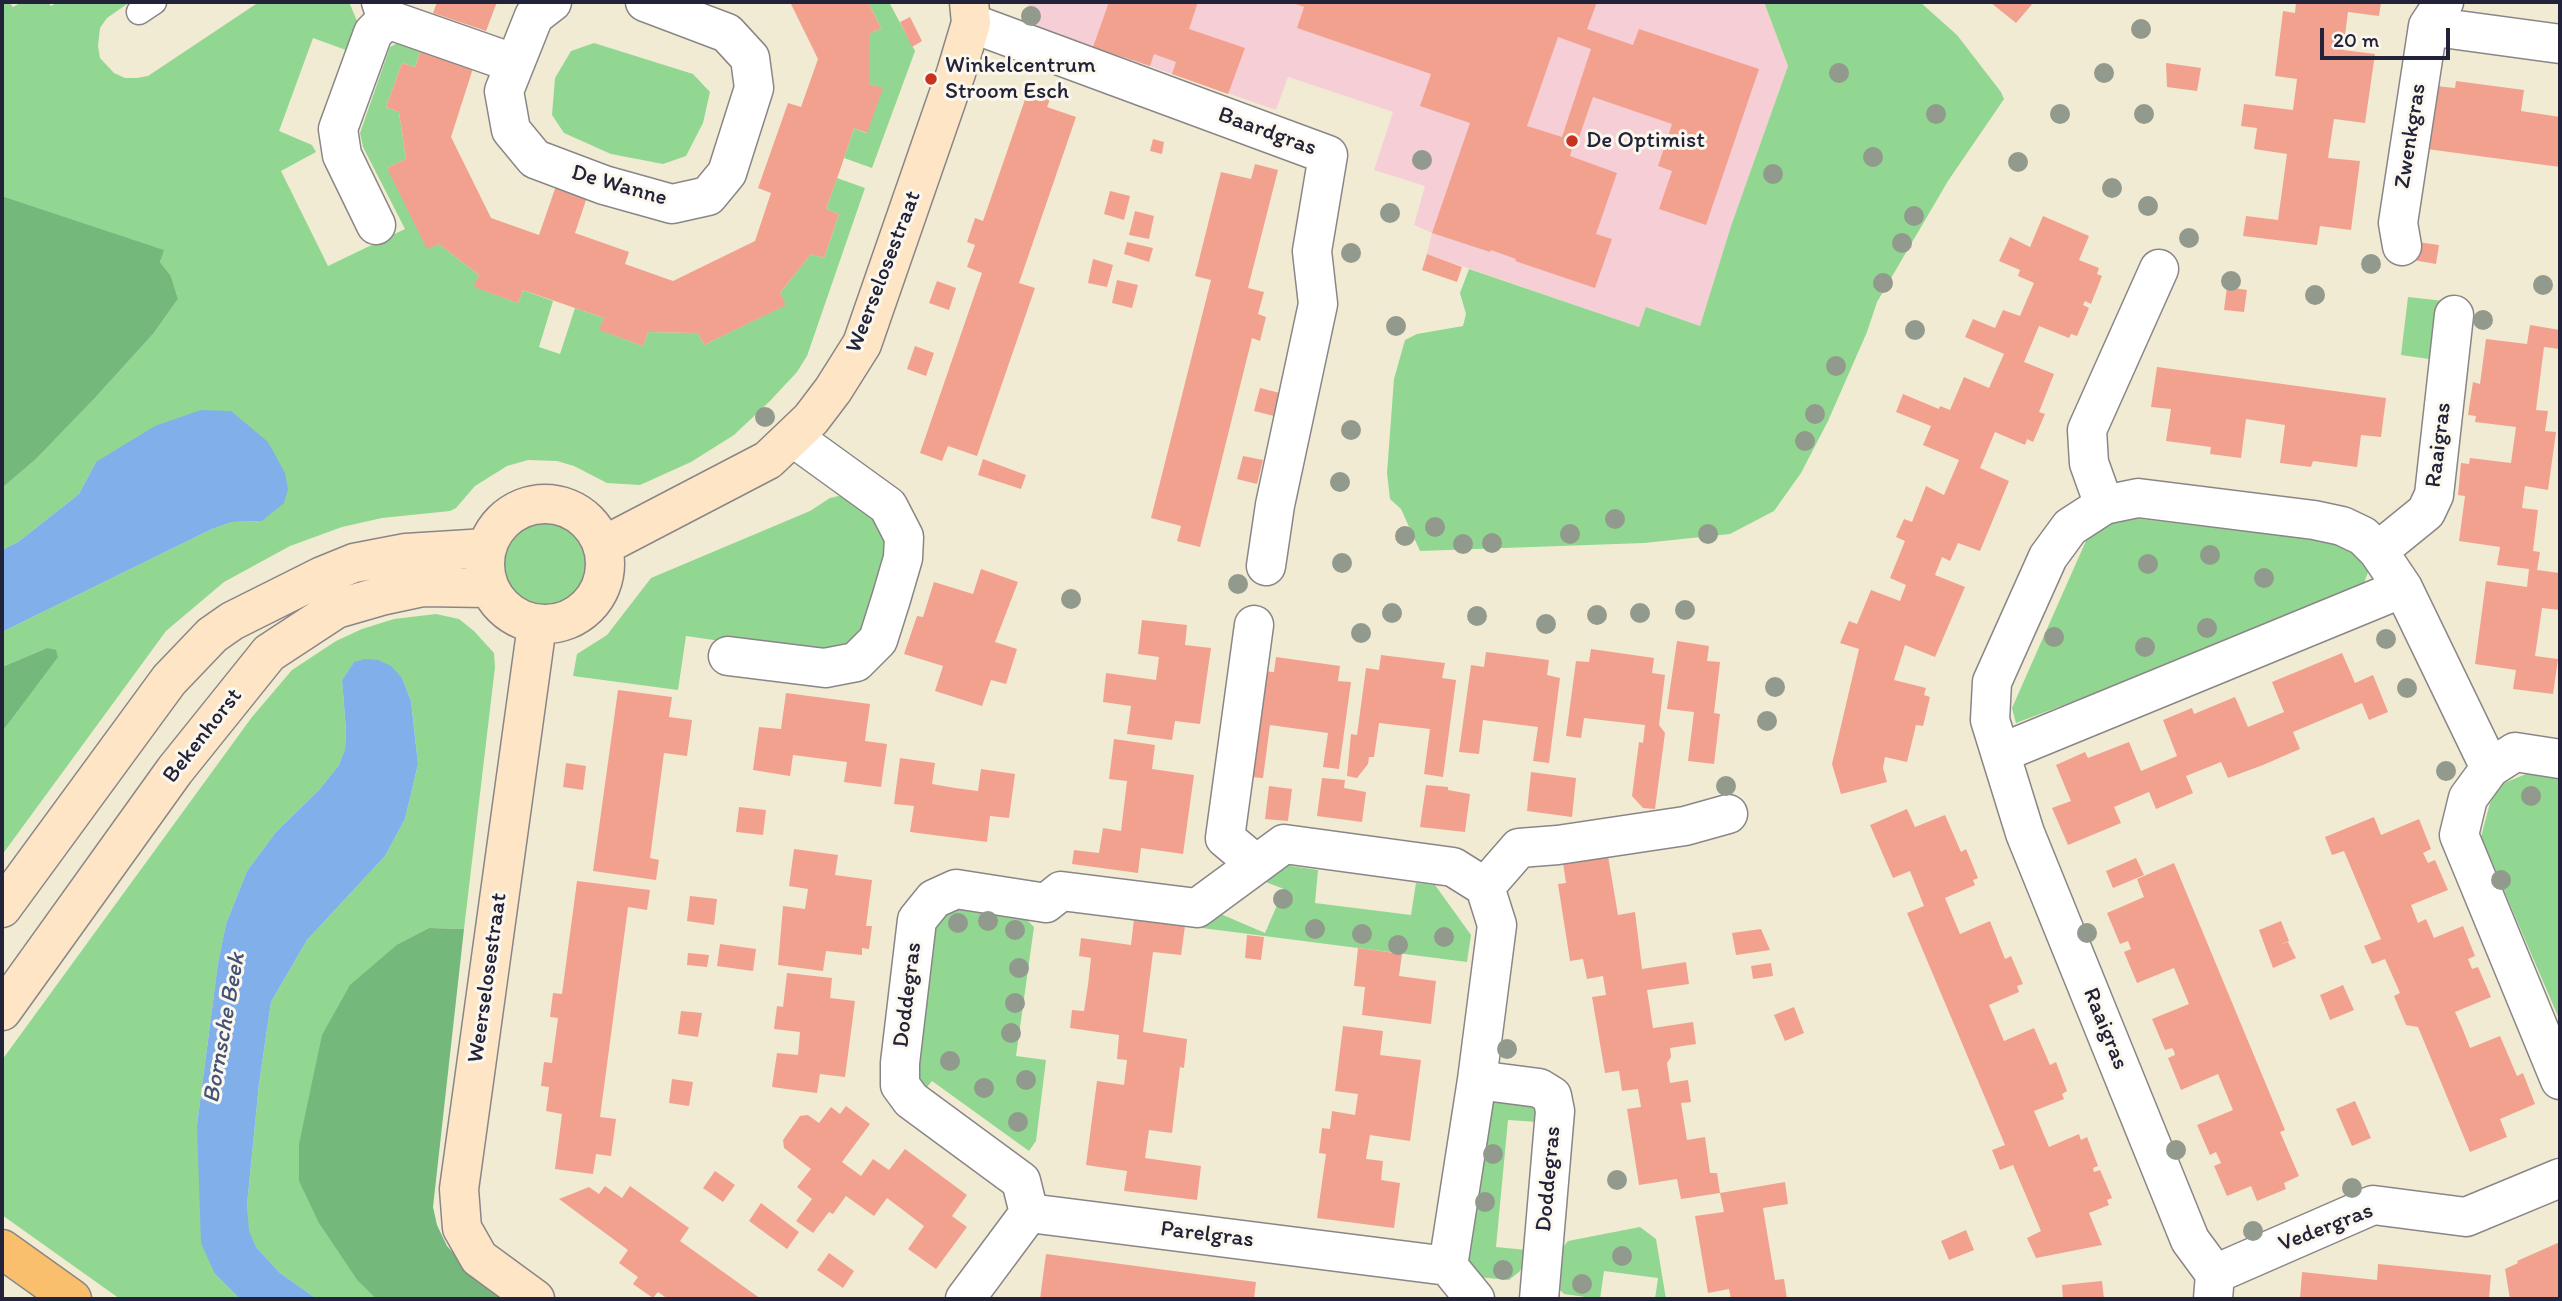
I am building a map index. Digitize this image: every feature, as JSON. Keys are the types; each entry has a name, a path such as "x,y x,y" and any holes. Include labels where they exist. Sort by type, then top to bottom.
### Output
{"main road":[{"path":"2,1249 72,1299"}],"street":[{"name":"De Wanne","path":"552,2 534,16 504,91 511,130 535,159 604,185 672,204 708,196 727,173 754,88 750,58 727,33 645,2"},
{"path":"376,225 342,155 338,129 384,10 513,63"},
{"name":"Weerselosestraat","path":"603,546 768,460 794,438 833,390 862,344 956,73 970,13"},
{"name":"Baardgras","path":"970,13 1328,155 1312,251 1318,304 1275,505 1266,566"},
{"name":"Zwenkgras","path":"2402,246 2398,223 2436,14 2560,42"},
{"path":"2104,505 2089,463 2087,430 2158,269"},
{"name":"Raaigras","path":"2378,551 2426,512 2434,495 2454,315"},
{"path":"728,656 825,668 856,662 878,640 891,599 903,558 904,537 888,506 794,438"},
{"name":"Raaigras","path":"2214,1286 2190,1240 2025,833 1990,720 1993,682 2048,557 2070,527 2104,505 2138,498 2314,520 2342,526 2364,536 2378,551 2403,588 2490,768"},
{"path":"552,504 574,511 593,527 603,546 605,572 598,594 582,613 561,623 537,625 514,617 496,602 487,588 486,548 491,534 507,516 528,505 552,504"},
{"path":"2,908 169,680 212,635 232,621 354,563 406,553 486,548"},
{"name":"Bekenhorst","path":"2,1011 175,770 269,653 335,609 423,587 487,588"},
{"path":"2001,754 2403,588"},
{"name":"Weerselosestraat","path":"536,1299 479,1258 462,1228 459,1189 537,625"},
{"path":"1254,625 1225,838 1256,864"},
{"path":"2560,759 2515,752 2490,768 2468,798 2459,835 2560,1080"},
{"path":"1475,1299 1448,1266 1477,1080 1497,925 1485,887 1519,848 1558,845 1685,826 1728,814"},
{"name":"Doddegras","path":"1029,1213 1021,1181 911,1100 900,1085 900,1063 917,920 934,899 956,889 1046,904 1061,891 1197,908 1284,844 1453,867 1485,887"},
{"name":"Doddegras","path":"1477,1080 1539,1088 1552,1096 1555,1111 1539,1299"},
{"name":"Vedergras","path":"2214,1286 2373,1205 2466,1217 2560,1178"},
{"path":"965,1299 1029,1213"},
{"name":"Parelgras","path":"1029,1213 1448,1266"}],"shaded area":[{"name":"De Optimist","path":"1029,2 1764,2 1788,66 1731,226 1700,326 1647,307 1639,327 1427,254 1432,233 1414,225 1425,186 1374,170 1393,112 1288,77 1276,110 1022,22"}],"green space":[{"path":"2,2 9,2 13,7 22,2 48,2 51,6 58,2 130,2 107,18 100,28 98,46 100,58 114,73 125,78 137,78 148,76 259,2 349,2 357,21 346,50 313,38 279,131 312,145 316,152 281,171 328,266 405,229 363,147 360,133 390,47 411,36 424,41 415,67 402,63 386,107 399,112 406,159 387,168 439,244 479,275 475,287 518,303 523,290 553,301 539,347 560,354 575,308 604,318 600,330 643,346 648,332 698,333 704,345 785,305 780,293 811,254 824,258 839,214 826,209 837,178 865,188 807,356 797,372 734,435 691,462 640,485 607,483 574,466 557,461 528,460 507,466 475,486 456,508 450,511 382,518 342,527 290,546 224,582 166,631 2,855 2,732 58,656 47,648 2,667 2,632 212,529 232,522 262,521 96,462 79,494 18,542 2,550 2,488 36,459 94,399 153,334 178,299 171,276 160,262 163,250 2,196"},
{"path":"868,2 889,2 915,51 872,168 844,158 854,128 866,133 882,88 869,84 869,34 881,28"},
{"path":"1764,2 1920,2 1957,35 2004,99 1948,181 1877,302 1867,332 1828,421 1801,473 1774,511 1730,534 1644,543 1420,551 1401,509 1390,499 1387,473 1394,379 1405,340 1417,334 1463,326 1466,314 1460,293 1469,269 1639,327 1646,307 1700,326 1731,226 1788,66"},
{"path":"594,43 693,74 710,92 703,123 686,156 663,164 611,154 564,133 552,115 555,78 571,51"},
{"path":"2,196 164,250 160,262 171,276 178,299 153,334 94,399 36,459 2,488"},
{"path":"2408,297 2444,301 2436,360 2401,355"},
{"path":"843,495 872,513 890,550 864,638 823,656 686,636 678,690 573,676 577,654 607,635 651,578 810,511 830,498"},
{"path":"545,513 564,517 580,528 591,544 595,563 591,582 580,598 564,609 545,613 526,609 510,598 499,582 495,563 499,544 510,528 526,517"},
{"path":"2133,518 2334,542 2347,546 2371,564 2360,594 2016,723 2012,708 2089,534 2109,524"},
{"path":"436,614 459,619 474,631 494,653 495,667 464,929 429,928 398,944 358,1281 376,1299 317,1299 280,1273 256,1247 248,1231 247,1205 259,1084 271,1002 307,940 385,856 405,819 418,764 411,701 402,678 354,662 342,680 346,730 345,749 339,765 319,790 276,832 247,871 226,924 218,963 197,1125 215,1274 240,1299 120,1299 2,1215 2,1060 252,717 292,670 336,641 362,629 394,619"},
{"path":"47,648 56,650 58,657 2,732 2,667"},
{"path":"2543,767 2560,770 2560,1021 2481,837 2490,803 2502,784"},
{"path":"1279,864 1318,870 1315,903 1411,915 1416,883 1435,885 1471,935 1467,962 1202,928 1203,922 1216,912 1265,933 1284,889 1258,879"},
{"path":"972,906 1020,913 1034,927 1016,1056 1046,1060 1036,1141 1029,1151 932,1081 924,1091 915,1075 932,932 948,912"},
{"path":"429,928 464,929 433,1207 437,1225 447,1246 462,1263 512,1299 376,1299 358,1281 319,1223 299,1181 299,1144 322,1035 350,985 398,944"},
{"path":"1492,1101 1531,1101 1539,1111 1538,1122 1508,1120 1496,1247 1527,1250 1524,1265 1509,1280 1477,1277 1469,1269 1466,1245"},
{"path":"1640,1227 1656,1239 1666,1299 1655,1299 1658,1278 1604,1271 1600,1299 1564,1294 1560,1290 1561,1259 1563,1247 1568,1241"}],"water":[{"path":"201,410 231,411 268,442 285,473 288,489 284,503 262,521 232,522 212,529 2,632 2,550 18,542 79,494 96,462 155,426"},
{"name":"Bornsche Beek","path":"378,660 391,666 402,678 411,701 418,764 405,819 385,856 307,940 271,1002 259,1084 247,1205 249,1231 256,1247 280,1273 317,1299 240,1299 215,1274 201,1243 197,1125 218,963 226,924 247,871 276,832 319,790 339,765 345,749 346,730 342,680 354,662"}],"building":[{"path":"437,2 497,2 486,31 433,13"},
{"path":"790,2 868,2 881,28 869,34 869,84 883,88 867,133 854,128 826,209 839,214 824,258 811,254 780,293 786,305 704,345 698,333 648,332 643,346 599,330 604,318 523,290 518,303 474,287 479,275 439,244 427,249 387,168 406,159 399,112 386,107 402,63 415,67 424,41 476,59 451,137 491,218 539,235 557,183 588,194 575,233 629,252 625,264 673,281 755,241 771,193 758,188 788,103 801,107 818,59"},
{"path":"1109,2 1198,2 1189,29 1245,48 1228,94 1172,74 1176,62 1154,54 1150,66 1093,47"},
{"path":"1290,2 1597,2 1587,29 1633,45 1639,29 1759,69 1706,225 1659,209 1672,171 1658,166 1672,124 1593,97 1570,156 1617,173 1596,234 1612,239 1595,288 1491,250 1490,252 1432,233 1470,123 1420,106 1431,74 1297,28 1304,7","holes":["1558,37 1591,49 1562,137 1527,126"]},
{"path":"1990,2 2034,2 2016,23"},
{"path":"2296,2 2381,2 2379,16 2348,12 2343,50 2375,54 2365,123 2334,119 2328,158 2360,161 2351,230 2320,226 2317,245 2243,236 2246,216 2278,220 2287,154 2254,149 2257,128 2241,126 2244,104 2293,110 2297,79 2275,76 2283,11 2295,13"},
{"path":"910,17 922,41 912,47 900,22"},
{"path":"2166,63 2201,68 2197,91 2167,87"},
{"path":"2456,81 2524,90 2521,111 2560,117 2560,167 2427,149 2436,86 2455,88"},
{"path":"1030,85 1053,92 1047,107 1076,117 1019,283 1035,288 977,456 948,446 942,461 920,453 982,273 967,267 975,245 967,242 975,218 983,221"},
{"path":"1153,139 1164,142 1162,154 1150,151"},
{"path":"1255,164 1278,170 1248,288 1264,292 1258,314 1266,317 1260,341 1252,338 1200,547 1177,541 1181,526 1151,518 1211,280 1195,276 1221,172 1251,179"},
{"path":"1110,191 1130,196 1124,220 1104,214"},
{"path":"1135,211 1154,216 1149,239 1129,235"},
{"path":"2043,216 2089,236 2079,260 2099,268 2097,274 2102,276 2091,304 2085,301 2083,305 2089,308 2077,336 2071,334 2069,338 2039,326 2024,362 2054,374 2039,412 2045,414 2033,442 2027,439 2025,445 1995,432 1980,468 2009,481 1980,551 1958,543 1950,561 1942,557 1935,575 1965,587 1935,657 1905,645 1894,680 1926,688 1924,695 1930,697 1923,726 1916,725 1907,762 1885,757 1883,768 1887,782 1841,794 1832,764 1859,649 1840,643 1849,621 1857,624 1871,590 1900,601 1906,585 1890,578 1905,541 1896,537 1904,519 1912,522 1926,486 1944,495 1959,460 1923,445 1931,426 1896,412 1903,394 1939,409 1940,406 1950,410 1964,377 1989,388 2004,354 1965,337 1973,319 1995,328 2003,310 2020,316 2034,283 2018,276 2020,270 1999,261 2010,237 2030,247"},
{"path":"1127,242 1153,248 1149,262 1124,254"},
{"path":"2417,242 2439,245 2436,264 2413,260"},
{"path":"1427,254 1462,267 1457,282 1422,270"},
{"path":"1093,259 1113,265 1107,287 1088,283"},
{"path":"1117,280 1138,285 1132,308 1112,303"},
{"path":"937,281 956,288 949,310 929,303"},
{"path":"2227,287 2247,290 2244,312 2224,310"},
{"path":"2530,325 2560,330 2560,349 2544,347 2536,410 2548,411 2545,431 2556,432 2548,490 2525,486 2522,508 2538,510 2533,551 2540,552 2537,570 2560,573 2560,610 2542,608 2535,656 2558,659 2553,694 2513,689 2516,670 2475,664 2486,581 2527,587 2529,569 2497,565 2500,547 2459,541 2465,496 2458,495 2461,463 2469,464 2470,458 2511,463 2516,427 2475,422 2476,416 2468,415 2473,382 2480,384 2486,339 2527,344"},
{"path":"915,346 934,353 926,376 907,369"},
{"path":"2157,367 2386,398 2381,437 2361,435 2357,467 2313,461 2311,467 2280,463 2285,425 2246,419 2241,458 2210,454 2211,447 2166,441 2171,409 2151,407"},
{"path":"1260,388 1280,393 1274,416 1254,411"},
{"path":"1243,456 1263,460 1257,484 1237,479"},
{"path":"983,459 1026,475 1021,489 978,475"},
{"path":"981,569 1018,582 995,642 1017,649 1006,684 991,680 982,706 935,691 943,666 904,654 917,616 923,617 934,582 973,594"},
{"path":"1142,620 1187,625 1185,645 1211,648 1200,724 1175,721 1172,740 1127,734 1131,706 1103,702 1106,673 1156,680 1159,657 1138,654"},
{"path":"1677,641 1709,646 1707,661 1720,662 1714,713 1720,714 1714,764 1688,761 1694,712 1667,709"},
{"path":"1591,649 1654,658 1652,673 1665,675 1659,725 1665,733 1655,809 1643,808 1632,796 1639,742 1643,743 1645,725 1584,718 1581,738 1566,736 1576,661 1589,662"},
{"path":"1486,652 1549,660 1547,675 1560,678 1549,763 1533,761 1538,727 1483,720 1479,754 1459,752 1471,665 1484,667"},
{"path":"2342,653 2355,683 2373,675 2388,712 2369,720 2362,703 2293,732 2300,749 2263,765 2228,778 2221,762 2186,776 2193,793 2156,809 2149,792 2114,807 2121,823 2068,845 2052,808 2071,801 2056,765 2085,752 2088,758 2129,742 2141,771 2177,756 2163,720 2192,708 2194,714 2235,697 2248,727 2284,712 2272,682"},
{"path":"1381,655 1445,663 1442,678 1456,680 1443,777 1424,774 1430,729 1379,723 1374,757 1369,757 1368,764 1357,778 1347,776 1351,734 1357,735 1366,668 1379,670"},
{"path":"1276,657 1340,666 1338,681 1351,682 1339,769 1323,767 1328,733 1270,725 1263,778 1242,776 1261,671 1274,672"},
{"path":"618,690 672,697 669,717 692,720 687,756 664,753 650,858 659,860 656,880 593,871"},
{"path":"786,693 870,704 865,741 887,744 881,787 844,782 847,762 793,755 790,776 753,770 759,727 781,729"},
{"path":"1114,739 1155,745 1152,769 1194,775 1183,854 1141,848 1138,873 1072,864 1074,850 1099,853 1103,828 1121,831 1127,781 1109,779"},
{"path":"900,758 935,763 932,784 955,788 978,791 981,769 1015,774 1009,818 990,816 987,842 910,832 914,806 894,804"},
{"path":"566,763 586,766 583,790 563,787"},
{"path":"1531,772 1576,778 1572,817 1527,811"},
{"path":"1322,778 1345,780 1344,788 1366,792 1362,822 1317,816"},
{"path":"1426,785 1448,787 1448,790 1470,794 1465,832 1420,827"},
{"path":"1269,786 1292,789 1288,821 1265,819"},
{"path":"739,807 766,810 763,835 736,832"},
{"path":"1907,809 1915,827 1945,815 1961,852 1966,849 1978,878 1973,880 1975,885 1945,898 1960,934 1990,921 2005,959 2011,956 2023,984 2017,986 2019,992 1989,1005 2004,1041 2034,1028 2050,1065 2056,1062 2067,1091 2062,1094 2064,1099 2034,1111 2049,1147 2079,1134 2081,1140 2087,1137 2098,1166 2093,1168 2094,1172 2100,1170 2112,1198 2107,1200 2109,1205 2089,1213 2102,1245 2036,1258 2027,1238 2041,1231 2013,1165 2000,1170 1992,1150 2005,1145 1907,913 1924,906 1910,871 1893,878 1870,825"},
{"path":"2374,817 2381,835 2419,819 2431,849 2423,853 2428,863 2435,860 2448,890 2411,905 2418,923 2426,919 2434,938 2463,926 2475,956 2468,959 2472,969 2478,967 2491,997 2455,1012 2470,1048 2500,1036 2517,1076 2523,1073 2535,1104 2500,1119 2507,1137 2470,1152 2418,1027 2406,1025 2394,996 2400,993 2385,959 2372,964 2364,946 2381,939 2344,851 2332,855 2325,837"},
{"path":"794,849 838,855 835,875 872,880 866,926 872,926 869,949 862,948 862,955 826,951 823,971 778,965 783,906 805,909 808,889 789,886"},
{"path":"1608,856 1618,915 1635,912 1642,969 1686,962 1689,984 1647,990 1653,1028 1693,1022 1696,1044 1670,1048 1671,1057 1667,1063 1670,1083 1688,1080 1691,1102 1681,1103 1687,1140 1705,1137 1710,1173 1717,1173 1720,1193 1681,1199 1677,1179 1639,1185 1627,1109 1641,1107 1638,1089 1622,1091 1619,1071 1605,1073 1592,997 1606,995 1603,976 1587,979 1583,959 1570,961 1558,884 1566,883 1563,863"},
{"path":"2136,858 2144,875 2113,888 2106,871"},
{"path":"2174,863 2285,1130 2280,1132 2299,1176 2284,1183 2286,1189 2257,1201 2251,1186 2227,1196 2214,1166 2221,1163 2216,1152 2210,1155 2197,1125 2233,1110 2218,1074 2181,1090 2168,1058 2175,1055 2174,1051 2172,1048 2165,1050 2152,1019 2189,1004 2174,968 2137,983 2124,952 2131,949 2128,941 2120,944 2107,913 2144,897 2137,879"},
{"path":"577,881 650,890 647,910 628,907 600,1117 616,1119 611,1156 596,1154 593,1174 555,1169 562,1114 546,1111 549,1087 541,1086 544,1062 552,1063 558,1018 550,1017 553,993 562,994"},
{"path":"690,896 717,899 714,925 687,921"},
{"path":"1134,919 1185,926 1181,955 1153,952 1143,1032 1187,1039 1184,1068 1180,1067 1172,1133 1149,1130 1145,1158 1201,1166 1197,1200 1124,1191 1127,1171 1086,1165 1097,1081 1124,1085 1127,1060 1117,1059 1119,1035 1070,1028 1072,1010 1084,1011 1088,985 1091,958 1079,956 1081,938 1131,945"},
{"path":"2281,921 2289,941 2279,945 2288,942 2296,958 2273,968 2259,930"},
{"path":"1761,929 1770,950 1736,955 1732,933"},
{"path":"1247,935 1264,937 1261,960 1245,958"},
{"path":"720,944 756,949 753,971 717,966"},
{"path":"1358,948 1402,954 1399,976 1436,981 1431,1024 1362,1015 1365,987 1354,986"},
{"path":"688,953 709,955 707,967 687,965"},
{"path":"1771,963 1773,976 1753,979 1751,966"},
{"path":"787,973 832,978 830,998 855,1001 845,1077 820,1074 817,1093 772,1087 777,1053 798,1055 800,1032 774,1029 777,1006 783,1007"},
{"path":"2343,985 2354,1010 2330,1020 2320,995"},
{"path":"1794,1007 1804,1033 1785,1041 1774,1015"},
{"path":"681,1011 702,1013 698,1037 678,1034"},
{"path":"1343,1026 1383,1031 1380,1055 1421,1060 1410,1141 1370,1135 1366,1159 1383,1161 1381,1180 1400,1183 1394,1228 1317,1218 1326,1154 1319,1153 1322,1128 1330,1129 1332,1111 1355,1115 1358,1094 1335,1091"},
{"path":"672,1079 693,1082 689,1106 669,1103"},
{"path":"2355,1101 2371,1138 2352,1146 2336,1109"},
{"path":"846,1106 870,1124 842,1162 861,1176 873,1159 889,1170 905,1149 967,1195 952,1216 967,1227 936,1269 908,1249 924,1226 887,1198 874,1216 846,1196 833,1214 829,1212 813,1233 796,1221 812,1199 797,1187 811,1169 784,1148 783,1140 800,1116 808,1115 819,1123 831,1107 840,1114"},
{"path":"715,1171 735,1185 723,1202 703,1188"},
{"path":"1785,1182 1788,1204 1763,1208 1775,1280 1784,1279 1787,1299 1731,1299 1729,1289 1708,1293 1695,1216 1724,1212 1720,1193"},
{"path":"605,1186 622,1198 630,1186 689,1228 680,1241 761,1299 668,1299 658,1292 653,1298 633,1284 638,1277 619,1263 628,1250 559,1199 589,1187 599,1194"},
{"path":"761,1203 799,1232 787,1249 749,1221"},
{"path":"1966,1230 1974,1250 1949,1260 1941,1241"},
{"path":"2560,1242 2560,1299 2510,1299 2505,1269"},
{"path":"829,1253 854,1271 843,1288 817,1270"},
{"path":"1046,1254 1256,1282 1254,1299 1040,1299"},
{"path":"2378,1264 2491,1275 2489,1299 2300,1299 2302,1272 2377,1280"},
{"path":"2102,1281 2104,1299 2063,1299 2062,1285"}],"place":[{"name":"Winkelcentrum Stroom Esch","path":"931,79"},
{"name":"De Optimist","path":"1572,141"}]}
